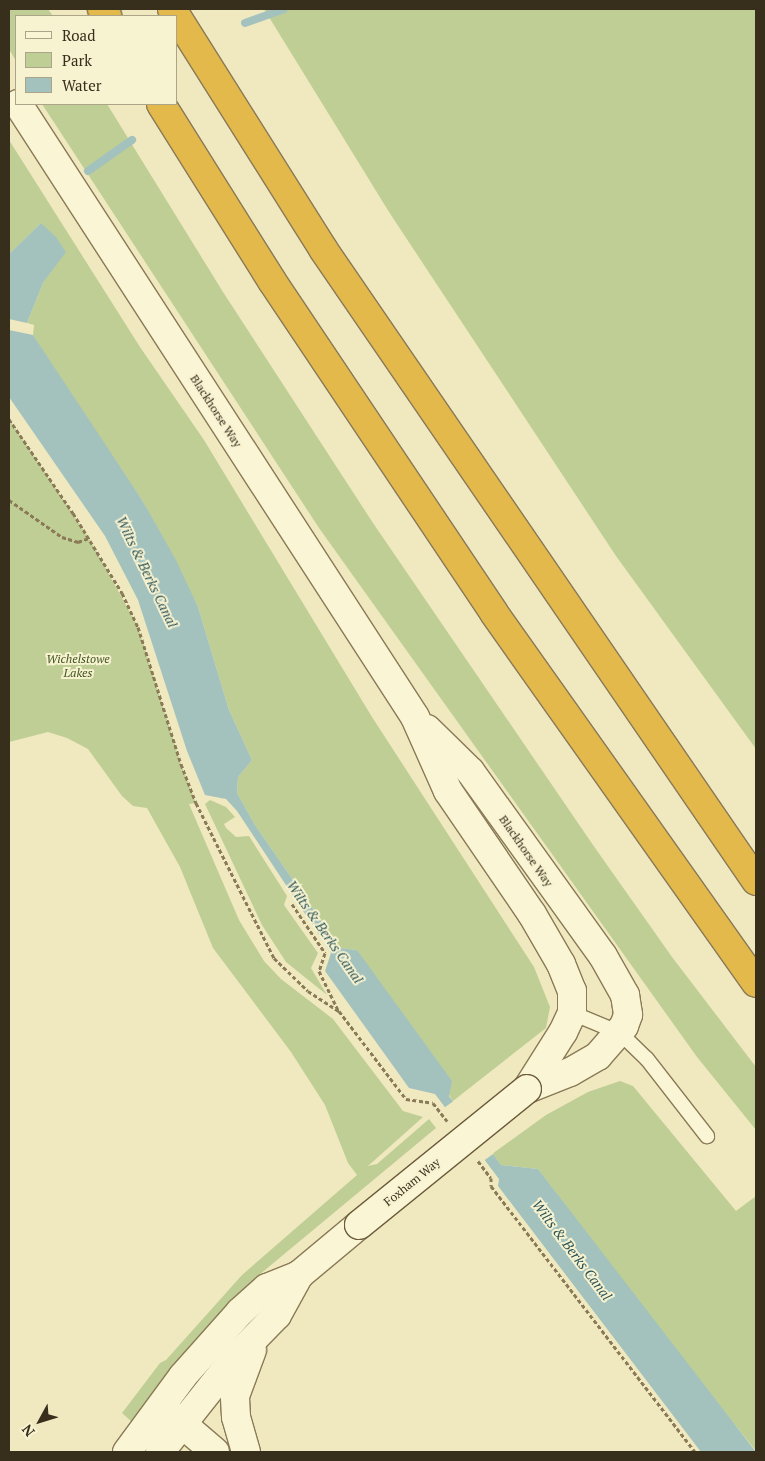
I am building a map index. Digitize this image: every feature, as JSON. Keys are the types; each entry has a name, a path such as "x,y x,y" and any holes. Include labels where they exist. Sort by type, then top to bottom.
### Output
{"highway":[{"path":"178,19 323,249 756,881"},
{"path":"162,105 272,281 489,604 756,983"}],"main road":[{"name":"Blackhorse Way","path":"19,105 415,717 448,791 532,914 569,982 572,1013"},
{"name":"Blackhorse Way","path":"415,717 470,771 602,956 625,995"},
{"name":"Foxham Way","path":"126,1452 160,1406 240,1312 267,1288 299,1275 527,1090 570,1072 598,1056 620,1033 628,1015 625,995"},
{"name":"Foxham Way","path":"527,1090 572,1013"},
{"name":"Foxham Way","path":"160,1452 182,1423 258,1334 277,1315 299,1275"},
{"path":"246,1452 236,1417 235,1396 258,1334"},
{"path":"160,1406 215,1452"}],"lane":[{"path":"572,1013 620,1033 647,1059 707,1136"}],"path":[{"path":"9,419 90,538 138,627 178,755 196,803"},
{"path":"9,500 62,537 78,542 90,538"},
{"path":"292,904 326,953 319,971 338,1011"}],"green space":[{"path":"9,9 48,9 52,15 15,15 15,59 9,49"},
{"path":"264,9 756,9 756,749 616,556 389,212"},
{"path":"43,105 108,105 223,292 373,523 593,845 672,957 756,1067 756,1130 697,1057 319,528"},
{"path":"9,140 140,347 204,440 372,717 534,967 550,1007 546,1028 453,1101 357,950 340,948 255,825 237,793 238,777 252,760 229,710 198,607 142,500 56,375 33,335 34,325 27,323 43,283 65,252 41,223 9,254"},
{"name":"Wichelstowe Lakes","path":"9,419 89,538 138,627 181,764 196,803 189,804 239,920 264,961 281,979 333,1019 403,1111 423,1117 368,1166 377,1164 429,1119 436,1128 259,1275 188,1350 132,1422 122,1413 160,1363 166,1360 242,1275 357,1175 348,1163 325,1105 291,1052 213,948 180,867 147,808 133,806 122,796 88,749 67,738 48,732 9,742"},
{"path":"210,800 226,807 235,817 224,824 226,828 236,837 249,836 287,896 284,905 318,953 311,968 327,995 286,962 262,925 205,804"},
{"path":"620,1081 633,1086 736,1211 756,1196 756,1451 674,1349 538,1169 501,1165 492,1154 546,1115 588,1092"}],"water":[{"path":"41,223 56,237 66,252 43,283 27,323 9,319 9,254"},
{"name":"Wilts & Berks Canal","path":"9,330 33,335 142,500 176,560 198,607 229,710 252,760 238,777 237,793 255,825 340,948 357,950 452,1081 449,1096 501,1165 538,1169 756,1452 701,1452 498,1186 499,1179 435,1094 409,1088 325,971 331,953 237,811 226,799 205,795 187,751 138,600 105,536 9,397"}],"pier":[{"path":"455,1100 494,1153 482,1162 443,1109"}],"waterway":[{"path":"245,23 284,9"},
{"path":"88,171 132,140"}]}
